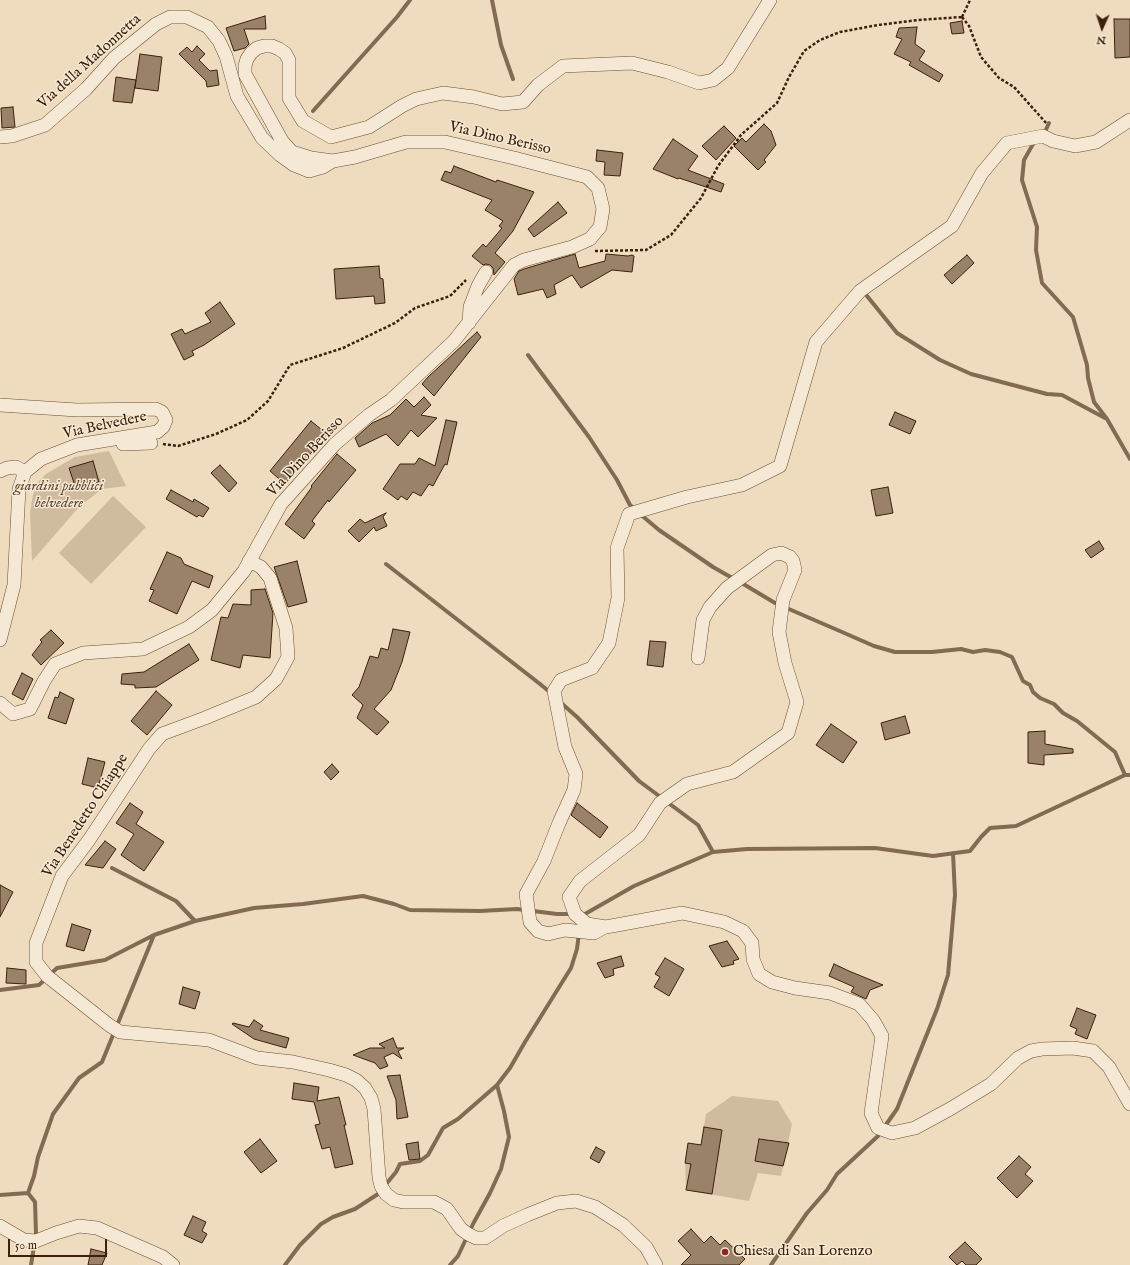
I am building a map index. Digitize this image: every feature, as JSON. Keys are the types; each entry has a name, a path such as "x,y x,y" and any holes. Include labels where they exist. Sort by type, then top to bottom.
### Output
{"street":[{"name":"Via Dino Berisso","path":"0,703 13,714 30,709 44,681 55,664 83,654 143,649 189,627 212,610 244,571 281,504 335,444 368,415 391,400 454,341 514,265 524,260 572,247 590,239 600,227 603,209 598,188 587,177 445,142 406,142 354,157 333,161 311,158 292,152 282,141 245,74 244,66 246,59 251,53 257,48 272,46 285,53 288,60 289,98 303,121 331,136 369,127 416,99 443,93 474,97 502,104 523,102 538,85 563,66 632,63 668,72 699,83 713,80 728,68 770,0"},
{"name":"Via della Madonnetta","path":"0,137 12,136 45,125 86,89 114,58 156,24 170,17 187,17 208,27 219,41 226,56 237,96 262,138 280,155 309,171 323,167 333,161"},
{"path":"1130,120 1096,142 1075,146 1054,141 1042,136 1008,143 982,173 952,226 860,291 816,342 780,466 742,485 687,497 629,514 617,548 618,598 609,643 592,668 561,680 554,691 565,747 576,774 574,790 544,861 526,894 530,922 538,932 548,934 564,930 594,933 606,927 682,913 724,922 743,932 752,943 753,959 759,974 772,982 795,988 830,993 859,1004 873,1020 882,1036 871,1113 878,1128 892,1133 915,1128 950,1109 991,1084 1018,1058 1031,1051 1042,1049 1073,1048 1094,1051 1109,1068 1130,1104"},
{"path":"469,323 470,307 478,286 486,272"},
{"name":"Via Belvedere","path":"0,406 77,410 156,409 165,416 166,420 163,427 157,432 78,445 41,459 25,472"},
{"path":"78,445 152,444"},
{"path":"0,471 7,468 16,467 25,472 19,489 14,586 0,640"},
{"path":"606,927 587,924 575,914 569,897 580,882 639,835 660,803 687,784 732,772 788,733 798,702 785,663 779,632 783,600 795,570 793,561 790,557 781,553 772,555 727,588 710,607 704,620 698,658"},
{"name":"Via Benedetto Chiappe","path":"249,561 261,567 270,578 286,628 288,657 276,679 256,697 162,734 149,749 89,840 62,876 36,943 36,962 47,976 120,1032 209,1040 258,1058 293,1062 329,1070 346,1075 356,1080 365,1088 371,1098 374,1109 381,1186 386,1194 394,1200 403,1202 434,1202 447,1209 461,1229 476,1238 485,1238 503,1226 557,1203 576,1201 595,1207 623,1225 646,1247 656,1265"},
{"path":"0,1226 24,1240 36,1240 79,1226 97,1228 163,1257 173,1265"}],"path":[{"path":"962,17 970,0"},
{"path":"962,17 969,26 981,58 999,78 1014,87 1049,126"},
{"path":"572,247 581,251 646,250 671,235 701,198 718,166 741,135 777,103 789,77 804,51 820,40 840,32 878,25 962,17"},
{"path":"152,444 178,446 216,434 247,420 268,401 290,365 343,348 395,323 415,308 450,296 472,273 486,272"}],"green space":[{"name":"giardini pubblici belvedere","path":"109,451 126,486 102,489 80,506 32,561 30,512 33,495 38,482 46,474 75,457"},
{"path":"113,496 146,527 91,584 59,553"},
{"path":"732,1096 778,1101 792,1124 781,1176 758,1173 749,1201 686,1190 685,1163 688,1143 701,1144 706,1114"}],"building":[{"path":"265,16 266,29 244,29 249,44 245,48 234,51 226,28"},
{"path":"1114,19 1130,19 1130,57 1115,58"},
{"path":"962,21 964,33 952,34 950,23"},
{"path":"917,27 915,44 925,51 919,60 943,75 939,82 909,65 911,62 894,54 902,39 896,37 899,28"},
{"path":"197,46 205,54 199,60 210,71 217,70 219,85 207,87 206,81 179,54 187,47 192,52"},
{"path":"140,54 162,57 158,91 135,88"},
{"path":"116,77 136,80 132,103 113,101"},
{"path":"13,107 15,127 2,128 1,108"},
{"path":"764,124 771,131 776,145 764,160 766,162 758,170 734,146 742,138 746,142"},
{"path":"724,126 736,138 716,160 702,146"},
{"path":"673,139 698,156 688,170 724,184 721,192 679,178 678,179 653,169"},
{"path":"597,150 623,153 620,176 604,175 605,162 596,161"},
{"path":"454,166 496,182 497,180 534,192 513,231 495,253 505,262 494,275 493,268 490,265 483,265 472,256 483,244 486,247 502,228 499,226 503,221 485,210 492,200 441,180 445,171 451,173"},
{"path":"558,202 567,213 534,237 528,229"},
{"path":"575,254 579,268 605,261 606,254 632,255 634,256 632,272 612,270 581,288 572,275 554,285 556,294 547,298 543,289 518,295 514,279 519,271"},
{"path":"967,255 974,263 952,284 944,275"},
{"path":"379,266 380,278 383,279 385,303 375,304 374,296 336,299 334,269"},
{"path":"220,302 235,324 204,345 192,351 194,355 184,360 171,334 182,329 185,334 211,322 205,313"},
{"path":"477,332 481,337 434,396 422,384"},
{"path":"424,397 431,405 421,415 437,418 418,437 411,430 398,446 386,434 359,447 355,438 372,423 390,415 406,399 414,407"},
{"path":"895,412 916,421 910,434 889,425"},
{"path":"446,420 457,422 447,465 445,464 433,486 429,484 421,496 413,492 407,500 401,496 398,500 383,489 400,464 415,464 419,458 435,466"},
{"path":"311,421 327,434 285,484 270,471"},
{"path":"337,454 356,470 329,502 328,500 312,521 315,524 304,539 285,524 312,487 311,486"},
{"path":"93,461 99,482 76,489 69,468"},
{"path":"220,465 237,483 229,492 211,473"},
{"path":"888,487 893,513 876,516 871,490"},
{"path":"171,490 193,502 194,499 209,508 203,517 199,515 197,517 166,499"},
{"path":"386,513 383,517 387,526 376,531 374,527 359,542 348,531 360,519 365,523"},
{"path":"1099,541 1104,549 1091,558 1085,550"},
{"path":"167,552 181,558 184,564 213,576 209,588 192,581 177,614 149,601 154,590 150,589"},
{"path":"297,561 307,602 288,607 274,567"},
{"path":"265,589 273,613 270,658 243,655 240,668 211,660 221,617 228,618 233,604 251,605 251,590"},
{"path":"393,629 410,632 402,662 391,690 374,709 389,722 377,735 357,718 363,705 352,695 359,687 370,656 378,658 381,648 388,650"},
{"path":"51,630 64,643 41,665 32,655 42,642 40,640"},
{"path":"650,641 666,642 663,667 647,665"},
{"path":"189,644 199,660 156,687 135,688 135,685 121,684 122,674 144,672"},
{"path":"22,673 33,679 23,700 12,694"},
{"path":"156,691 172,705 147,735 131,721"},
{"path":"60,692 74,699 66,724 48,718 55,697 58,698"},
{"path":"905,716 910,733 885,740 881,723"},
{"path":"831,724 857,742 843,763 816,745"},
{"path":"1045,731 1045,744 1073,749 1073,753 1044,755 1044,765 1028,763 1028,732"},
{"path":"88,758 105,762 98,788 82,784"},
{"path":"332,764 339,772 331,780 324,772"},
{"path":"130,803 143,812 136,824 164,842 144,871 121,855 134,834 116,823"},
{"path":"577,803 608,827 600,838 571,815"},
{"path":"105,841 116,849 103,868 85,865"},
{"path":"0,885 13,892 0,917"},
{"path":"72,924 91,930 84,951 66,946"},
{"path":"727,941 739,959 733,961 734,964 722,967 709,946"},
{"path":"621,956 624,966 613,969 614,975 605,978 597,963"},
{"path":"665,958 684,969 669,996 654,987 660,977 655,974"},
{"path":"834,964 883,985 870,990 866,999 851,992 854,987 829,976"},
{"path":"7,968 26,970 26,984 6,983"},
{"path":"183,987 200,992 195,1009 179,1004"},
{"path":"1077,1008 1096,1015 1087,1039 1075,1034 1077,1029 1070,1026"},
{"path":"254,1020 263,1026 260,1030 289,1038 286,1048 254,1039 232,1024 249,1027"},
{"path":"393,1038 397,1048 404,1048 398,1051 402,1059 393,1053 384,1057 388,1066 380,1069 375,1063 353,1055 370,1048 385,1048 379,1044"},
{"path":"400,1075 408,1117 397,1119 396,1100 387,1076"},
{"path":"294,1083 319,1087 317,1101 339,1097 353,1164 335,1168 330,1147 322,1149 315,1125 320,1124 314,1102 292,1099"},
{"path":"704,1127 722,1130 712,1194 686,1190 691,1164 685,1163 688,1143 701,1145"},
{"path":"260,1139 277,1161 261,1173 244,1152"},
{"path":"759,1139 789,1143 783,1166 755,1161"},
{"path":"418,1142 420,1159 409,1160 406,1144"},
{"path":"596,1147 605,1152 599,1163 590,1158"},
{"path":"1019,1156 1031,1167 1025,1174 1033,1181 1017,1198 997,1178"},
{"path":"193,1216 206,1222 202,1231 207,1234 202,1243 184,1235"},
{"path":"691,1229 704,1243 711,1236 720,1245 725,1240 745,1259 739,1265 681,1265 691,1255 678,1241"},
{"path":"965,1242 982,1259 976,1265 966,1265 962,1261 957,1265 949,1257"},
{"path":"91,1249 107,1253 102,1265 88,1265"}],"waterway":[{"path":"313,111 397,17 410,0"},
{"path":"492,0 501,45 513,79"},
{"path":"1044,134 1049,123"},
{"path":"1036,141 1024,160 1022,180 1037,227 1036,250 1042,283 1073,317 1087,365 1088,378 1094,402 1107,419 1130,459"},
{"path":"863,291 897,333 940,360 971,374 1047,394 1062,395 1105,418"},
{"path":"528,355 589,437 617,480 630,505 635,509"},
{"path":"640,514 659,530 713,567 734,579"},
{"path":"386,564 551,693"},
{"path":"740,582 775,603 874,646 895,652 932,652 961,649 973,652 985,650 1000,652 1012,657 1023,681 1030,685 1033,692 1040,698 1054,704 1063,713 1077,721 1115,752 1125,775"},
{"path":"560,702 577,717 639,781 698,825 713,852"},
{"path":"580,914 585,914 634,886 713,852 747,849 875,848 933,856 970,851 990,828 1016,826 1125,775 1130,775"},
{"path":"771,1265 807,1213 827,1190 837,1174 878,1136 897,1109 937,1009 948,975 955,895 953,853"},
{"path":"112,868 176,901 195,921"},
{"path":"0,990 39,985 57,968 105,960 154,935 195,921 254,908 303,904 363,896 410,910 480,911 517,909 557,914 573,914"},
{"path":"285,1265 300,1245 321,1224 333,1217 355,1209 378,1194 396,1172 400,1164 420,1161 428,1155 443,1128 458,1119 497,1085 510,1068 571,968 577,949 579,933"},
{"path":"31,1265 36,1234 35,1202 28,1193 34,1176 38,1157 53,1114 79,1078 102,1062 154,935"},
{"path":"450,1265 458,1256 501,1169 509,1137 497,1085"},
{"path":"0,1195 28,1193"}],"place":[{"name":"Chiesa di San Lorenzo","path":"725,1252"}]}
